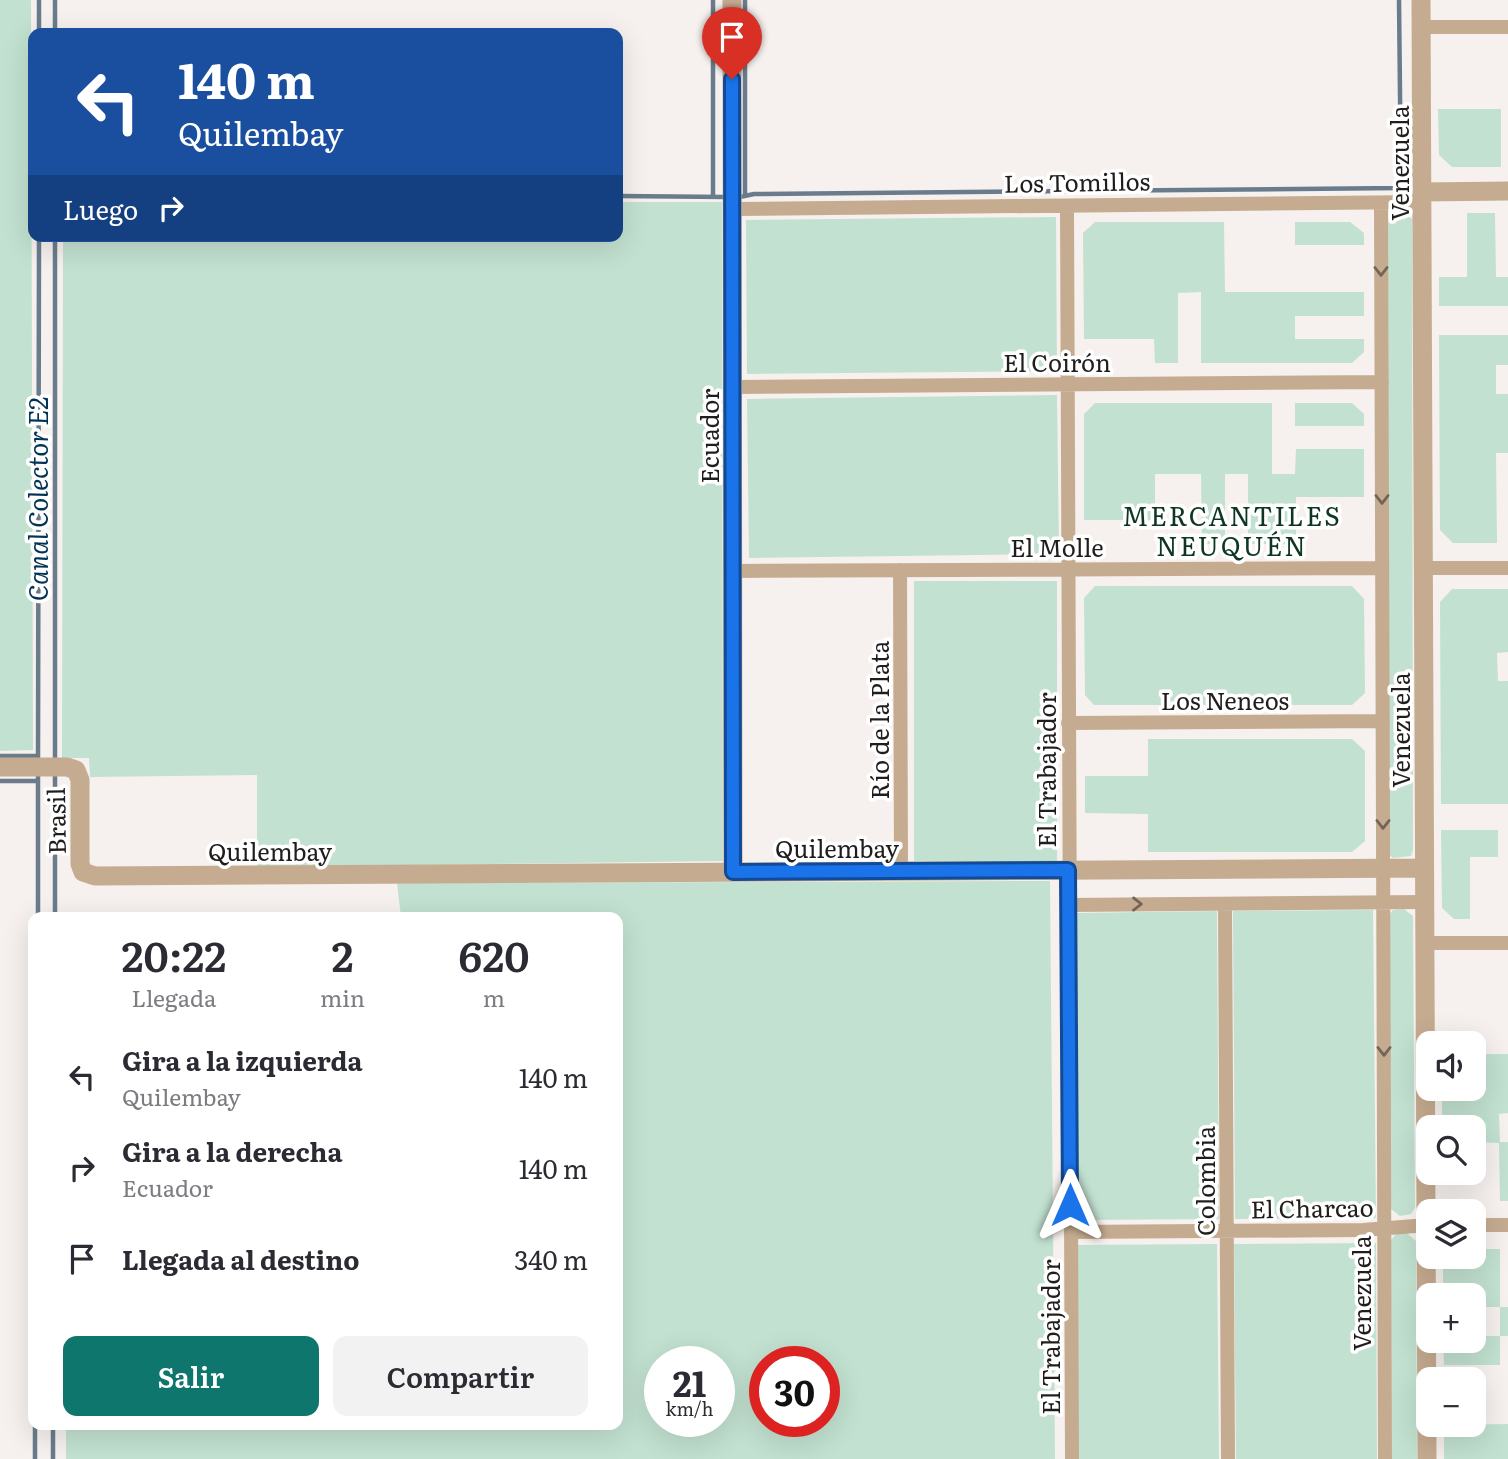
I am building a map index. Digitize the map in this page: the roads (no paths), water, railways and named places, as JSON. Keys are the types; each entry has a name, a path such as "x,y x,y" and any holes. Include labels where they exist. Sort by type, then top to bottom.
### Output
{"street":[{"name":"Ecuador","path":"732,0 733,872"},
{"name":"Venezuela","path":"1422,0 1427,1199"},
{"path":"1422,27 1508,27"},
{"name":"Los Tomillos","path":"733,209 1381,203 1422,197 1508,191"},
{"name":"Venezuela","path":"1381,203 1385,1459"},
{"name":"El Trabajador","path":"1067,206 1072,1459"},
{"name":"El Coirón","path":"733,387 1382,382"},
{"name":"El Molle","path":"733,571 1382,568"},
{"path":"1423,568 1508,568"},
{"name":"Río de la Plata","path":"900,570 901,871"},
{"name":"Los Neneos","path":"1068,723 1383,721"},
{"name":"Brasil","path":"0,767 67,767 76,770 80,780 79,860 83,872"},
{"name":"Quilembay","path":"83,872 94,876 1424,868"},
{"path":"1068,905 1425,902"},
{"name":"Colombia","path":"1225,904 1228,1459"},
{"path":"1425,943 1508,943"},
{"path":"1486,1225 1508,1225"},
{"name":"El Charcao","path":"1071,1232 1416,1227"},
{"name":"Venezuela","path":"1427,1269 1427,1459"}],"waterway":[{"path":"39,0 39,28"},
{"name":"Canal Colector E2","path":"55,0 55,28"},
{"path":"713,0 713,197"},
{"path":"745,0 745,196"},
{"path":"740,197 754,194 1401,188 1399,0"},
{"path":"623,196 726,197"},
{"path":"38,760 39,242"},
{"name":"Canal Colector E2","path":"55,242 55,760"},
{"path":"0,756 38,756"},
{"path":"38,772 38,912"},
{"name":"Canal Colector E2","path":"55,772 55,912"},
{"path":"0,781 38,781"},
{"path":"35,1430 35,1459"},
{"name":"Canal Colector E2","path":"53,1430 53,1459"}],"district":[{"name":"MERCANTILES NEUQUÉN","path":"1232,529"}]}
